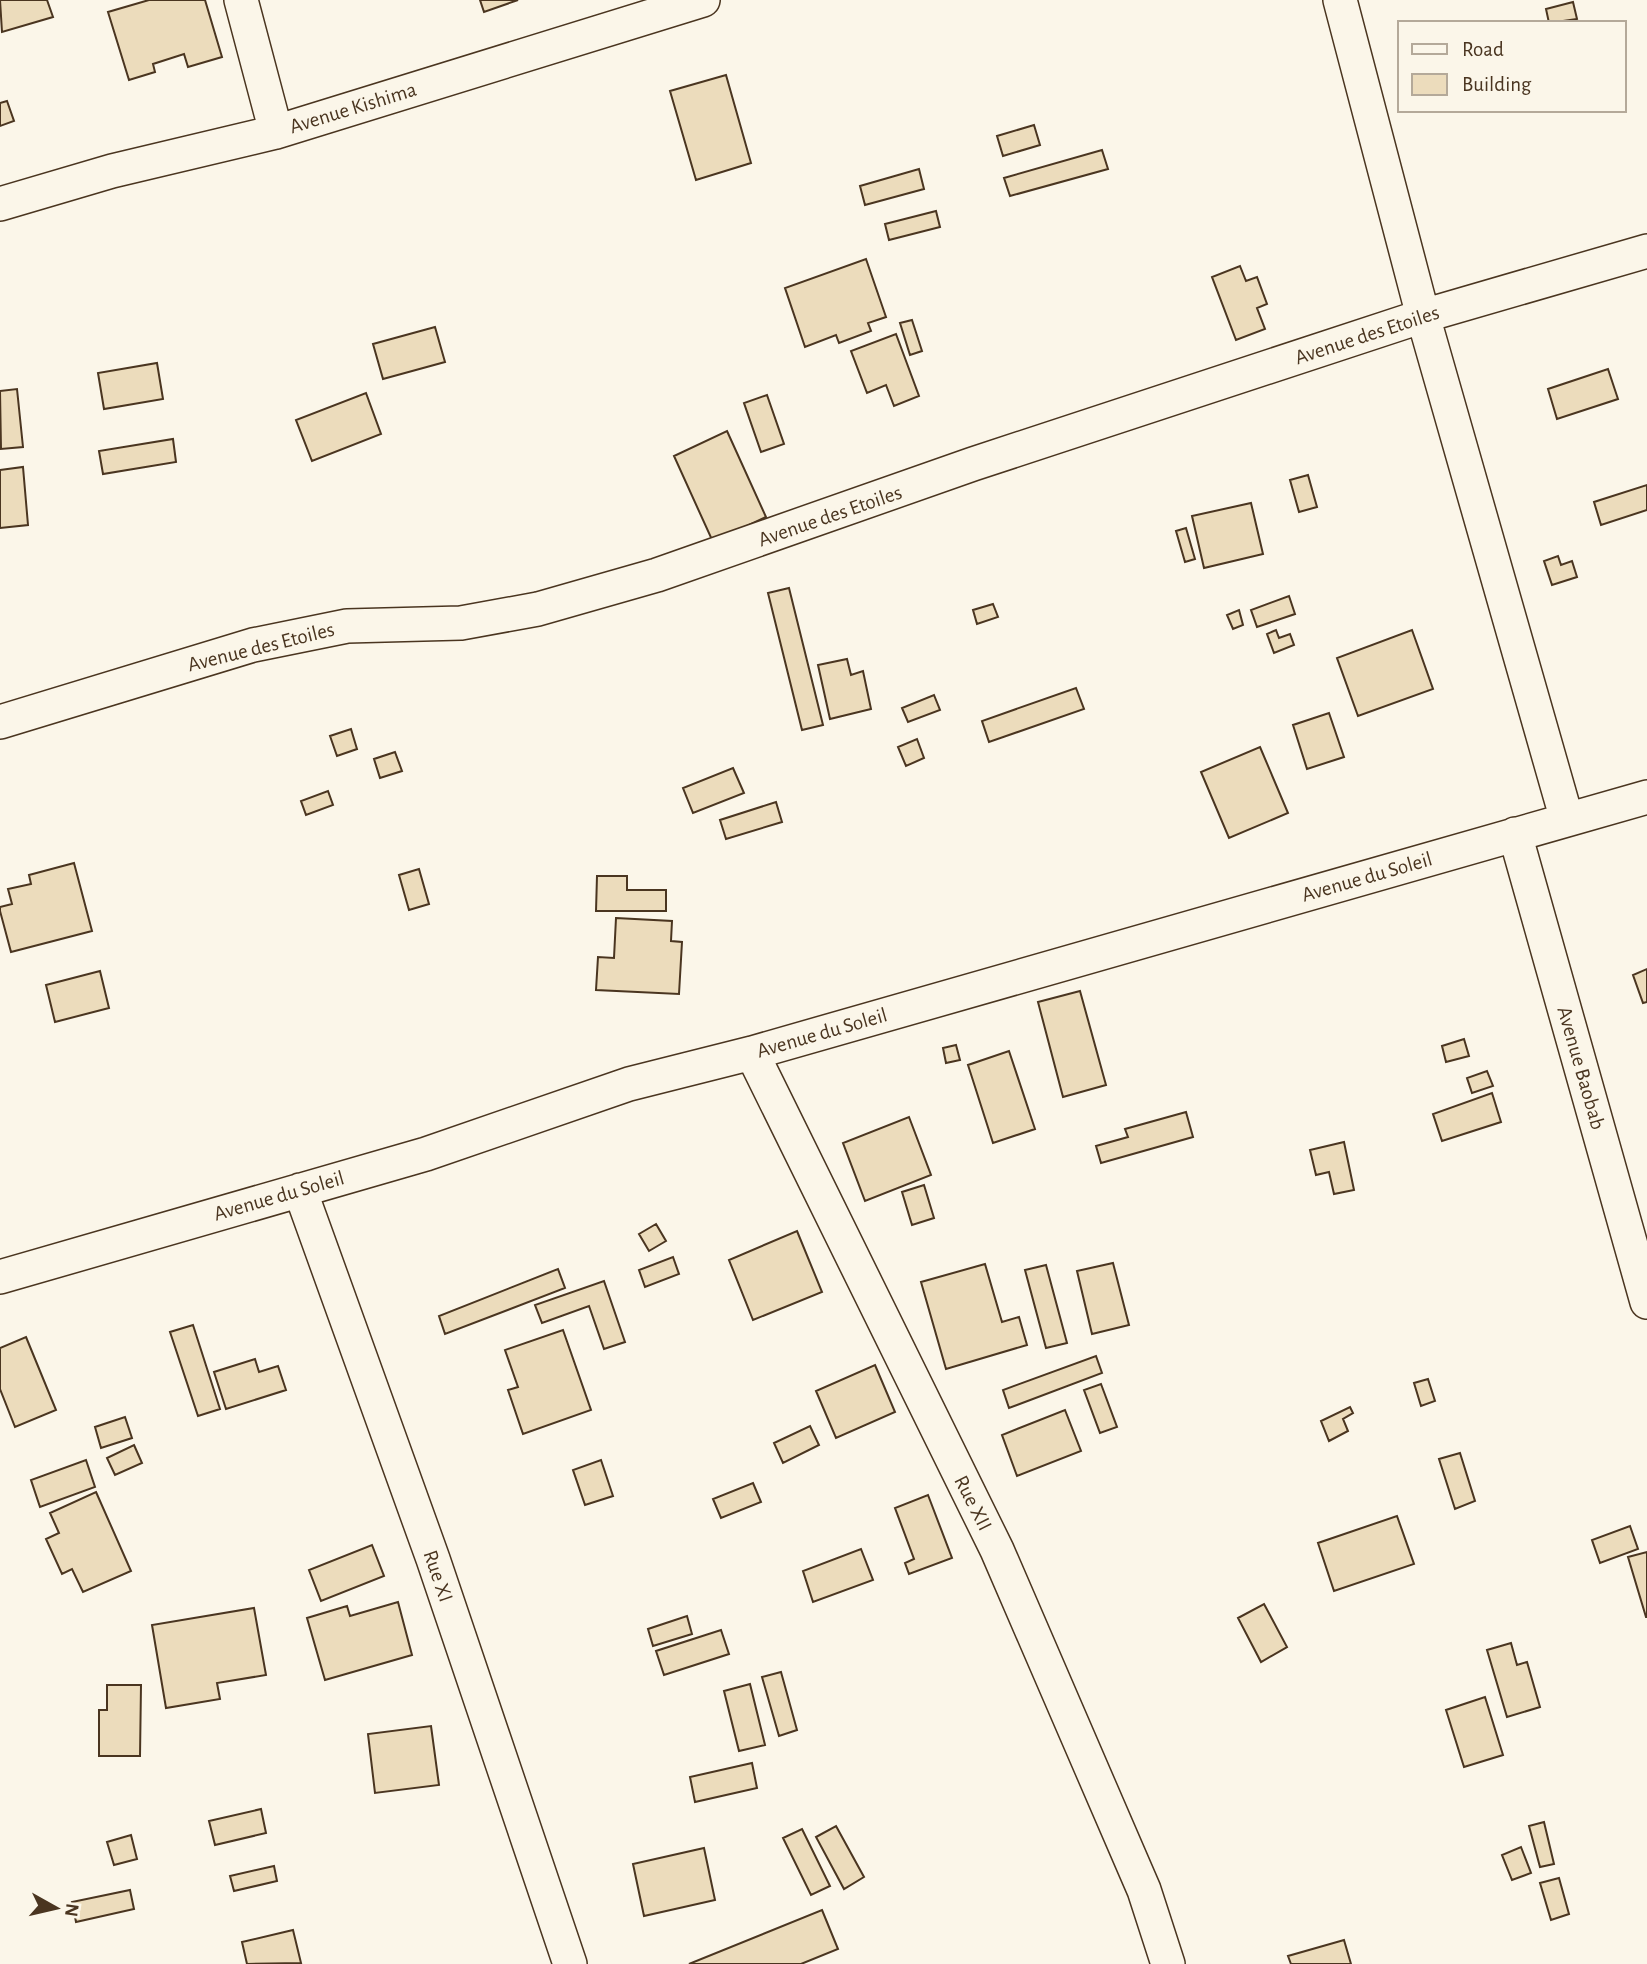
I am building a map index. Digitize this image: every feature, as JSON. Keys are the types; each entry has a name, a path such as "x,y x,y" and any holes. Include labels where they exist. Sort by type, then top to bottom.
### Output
{"street":[{"path":"241,0 276,132"},
{"name":"Avenue Kishima","path":"0,204 113,171 276,132 703,0"},
{"path":"1340,0 1423,316 1567,820"},
{"name":"Avenue des Etoiles","path":"0,722 253,645 347,626 461,623 538,609 657,575 973,464 1423,316 1647,251"},
{"name":"Avenue du Soleil","path":"0,1276 426,1154 629,1084 752,1053 1647,797"},
{"name":"Avenue Baobab","path":"1516,834 1647,1301"},
{"name":"Rue XII","path":"752,1053 997,1550 1144,1890 1168,1964"},
{"name":"Rue XI","path":"300,1189 433,1559 570,1964"}],"building":[{"path":"0,0 47,0 53,17 2,32"},
{"path":"149,0 205,0 222,57 188,67 184,54 153,64 155,72 129,80 108,12"},
{"path":"480,0 518,0 484,12"},
{"path":"1573,2 1577,19 1549,21 1546,9"},
{"path":"726,75 751,163 696,180 670,91"},
{"path":"7,101 14,121 0,126 0,103"},
{"path":"1034,125 1040,145 1003,156 997,136"},
{"path":"1102,150 1108,169 1010,196 1004,178"},
{"path":"919,169 924,189 865,205 860,186"},
{"path":"936,211 940,227 889,240 885,224"},
{"path":"866,259 886,317 868,323 871,331 839,343 836,335 805,347 785,288"},
{"path":"1240,266 1246,281 1257,277 1267,304 1257,308 1265,329 1236,340 1212,277"},
{"path":"912,320 922,351 910,355 900,323"},
{"path":"435,327 445,362 383,379 373,344"},
{"path":"896,334 919,396 894,406 886,385 867,393 851,351"},
{"path":"157,363 163,399 104,409 98,373"},
{"path":"1608,369 1618,399 1557,419 1548,389"},
{"path":"17,389 23,447 1,449 0,391"},
{"path":"366,393 381,434 312,461 296,420"},
{"path":"767,395 784,444 761,452 744,403"},
{"path":"727,431 766,517 713,542 674,456"},
{"path":"173,439 176,462 103,474 99,451"},
{"path":"23,467 28,525 0,528 0,470"},
{"path":"1308,475 1317,507 1299,512 1290,480"},
{"path":"1647,485 1647,510 1601,525 1594,502"},
{"path":"1251,503 1263,554 1204,568 1192,516"},
{"path":"1186,528 1195,559 1185,562 1176,531"},
{"path":"1558,556 1561,565 1572,561 1577,577 1552,585 1544,561"},
{"path":"789,588 823,725 802,730 768,593"},
{"path":"1289,596 1295,614 1257,627 1251,610"},
{"path":"993,604 998,617 977,624 973,610"},
{"path":"1239,610 1243,625 1233,629 1227,615"},
{"path":"1276,630 1279,638 1290,634 1294,645 1274,653 1267,634"},
{"path":"1412,630 1433,689 1358,716 1337,658"},
{"path":"847,659 851,675 863,671 871,709 830,719 818,665"},
{"path":"1076,688 1084,709 989,742 982,721"},
{"path":"934,695 940,710 908,722 902,708"},
{"path":"1329,713 1344,757 1307,769 1293,725"},
{"path":"351,729 357,749 337,756 330,736"},
{"path":"917,739 924,758 906,766 898,747"},
{"path":"1260,747 1288,813 1229,838 1201,772"},
{"path":"395,752 402,771 380,778 374,759"},
{"path":"733,768 744,793 693,813 683,788"},
{"path":"328,791 333,805 306,815 301,801"},
{"path":"776,802 782,822 726,839 720,820"},
{"path":"74,863 92,931 11,952 0,911 0,907 12,904 8,889 31,884 29,875"},
{"path":"419,869 429,904 409,910 399,875"},
{"path":"597,876 627,876 627,890 666,890 666,911 596,911"},
{"path":"616,918 672,921 671,941 682,942 679,994 596,990 598,957 614,958"},
{"path":"1647,969 1647,1002 1643,1003 1633,975"},
{"path":"100,971 109,1008 55,1022 46,985"},
{"path":"1080,991 1106,1085 1063,1097 1038,1002"},
{"path":"1464,1039 1469,1056 1446,1062 1442,1046"},
{"path":"956,1045 960,1060 946,1063 943,1048"},
{"path":"1009,1051 1035,1129 993,1143 968,1065"},
{"path":"1487,1071 1493,1086 1472,1093 1467,1078"},
{"path":"1492,1093 1501,1122 1442,1141 1433,1114"},
{"path":"1186,1112 1193,1137 1101,1163 1096,1146 1128,1137 1125,1129"},
{"path":"909,1117 931,1175 865,1201 843,1143"},
{"path":"1344,1142 1354,1190 1334,1194 1329,1172 1316,1175 1310,1150"},
{"path":"924,1185 934,1218 912,1225 902,1192"},
{"path":"656,1224 666,1241 649,1251 639,1234"},
{"path":"797,1231 822,1292 753,1320 729,1260"},
{"path":"673,1257 679,1274 645,1287 639,1270"},
{"path":"1113,1263 1129,1325 1092,1334 1077,1271"},
{"path":"985,1264 1002,1322 1019,1317 1027,1345 946,1369 921,1282"},
{"path":"1046,1265 1067,1343 1046,1348 1025,1270"},
{"path":"558,1269 565,1288 445,1334 439,1316"},
{"path":"604,1281 625,1342 604,1349 589,1306 542,1323 535,1305"},
{"path":"193,1325 220,1409 198,1416 170,1332"},
{"path":"563,1330 591,1410 523,1434 508,1390 518,1387 505,1350"},
{"path":"26,1337 56,1410 15,1427 0,1389 0,1348"},
{"path":"1096,1356 1102,1373 1009,1408 1003,1390"},
{"path":"255,1359 259,1372 278,1366 286,1390 226,1409 214,1372"},
{"path":"875,1365 895,1412 836,1438 816,1391"},
{"path":"1428,1379 1435,1401 1421,1406 1414,1383"},
{"path":"1101,1384 1117,1427 1100,1433 1084,1390"},
{"path":"1350,1407 1353,1413 1343,1419 1348,1431 1329,1441 1321,1421"},
{"path":"1065,1410 1081,1451 1017,1476 1002,1435"},
{"path":"125,1417 132,1438 101,1448 95,1427"},
{"path":"810,1426 819,1445 783,1463 774,1443"},
{"path":"134,1445 142,1463 115,1475 107,1458"},
{"path":"1460,1453 1475,1501 1455,1509 1439,1459"},
{"path":"86,1460 95,1487 40,1507 31,1480"},
{"path":"601,1460 613,1496 585,1505 573,1470"},
{"path":"753,1483 761,1502 721,1518 713,1499"},
{"path":"96,1492 131,1571 83,1592 72,1569 62,1574 46,1539 59,1533 50,1513"},
{"path":"928,1495 952,1558 909,1574 905,1563 914,1559 895,1508"},
{"path":"1397,1516 1414,1564 1334,1591 1318,1543"},
{"path":"1630,1526 1638,1549 1600,1563 1592,1540"},
{"path":"372,1545 384,1576 321,1601 309,1570"},
{"path":"861,1549 873,1580 813,1602 803,1571"},
{"path":"1647,1552 1647,1617 1646,1617 1628,1557"},
{"path":"398,1602 412,1655 325,1680 307,1618 347,1606 350,1616"},
{"path":"1264,1604 1287,1647 1261,1662 1238,1618"},
{"path":"254,1608 266,1675 217,1683 220,1699 166,1708 152,1625"},
{"path":"687,1616 692,1634 653,1646 648,1629"},
{"path":"721,1630 729,1654 664,1675 656,1651"},
{"path":"1511,1643 1517,1665 1527,1662 1540,1707 1507,1717 1487,1650"},
{"path":"781,1672 797,1730 779,1736 762,1677"},
{"path":"750,1684 765,1745 739,1751 724,1691"},
{"path":"107,1685 141,1685 140,1756 99,1756 99,1710 107,1710"},
{"path":"1485,1697 1503,1755 1464,1767 1446,1710"},
{"path":"431,1726 439,1785 375,1793 368,1734"},
{"path":"752,1763 757,1788 695,1802 690,1777"},
{"path":"261,1809 266,1833 215,1845 209,1821"},
{"path":"1544,1822 1554,1864 1540,1867 1529,1826"},
{"path":"836,1826 864,1877 844,1889 816,1837"},
{"path":"802,1829 830,1886 811,1895 783,1838"},
{"path":"131,1835 137,1859 114,1865 107,1842"},
{"path":"1521,1847 1531,1873 1512,1880 1502,1855"},
{"path":"704,1848 715,1900 644,1916 633,1864"},
{"path":"274,1866 277,1881 234,1891 230,1876"},
{"path":"1559,1878 1569,1914 1551,1920 1540,1883"},
{"path":"130,1890 134,1909 76,1922 72,1902"},
{"path":"822,1910 838,1949 801,1964 689,1964"},
{"path":"293,1930 301,1963 247,1964 242,1942"},
{"path":"1344,1940 1351,1964 1291,1964 1288,1956"}]}
